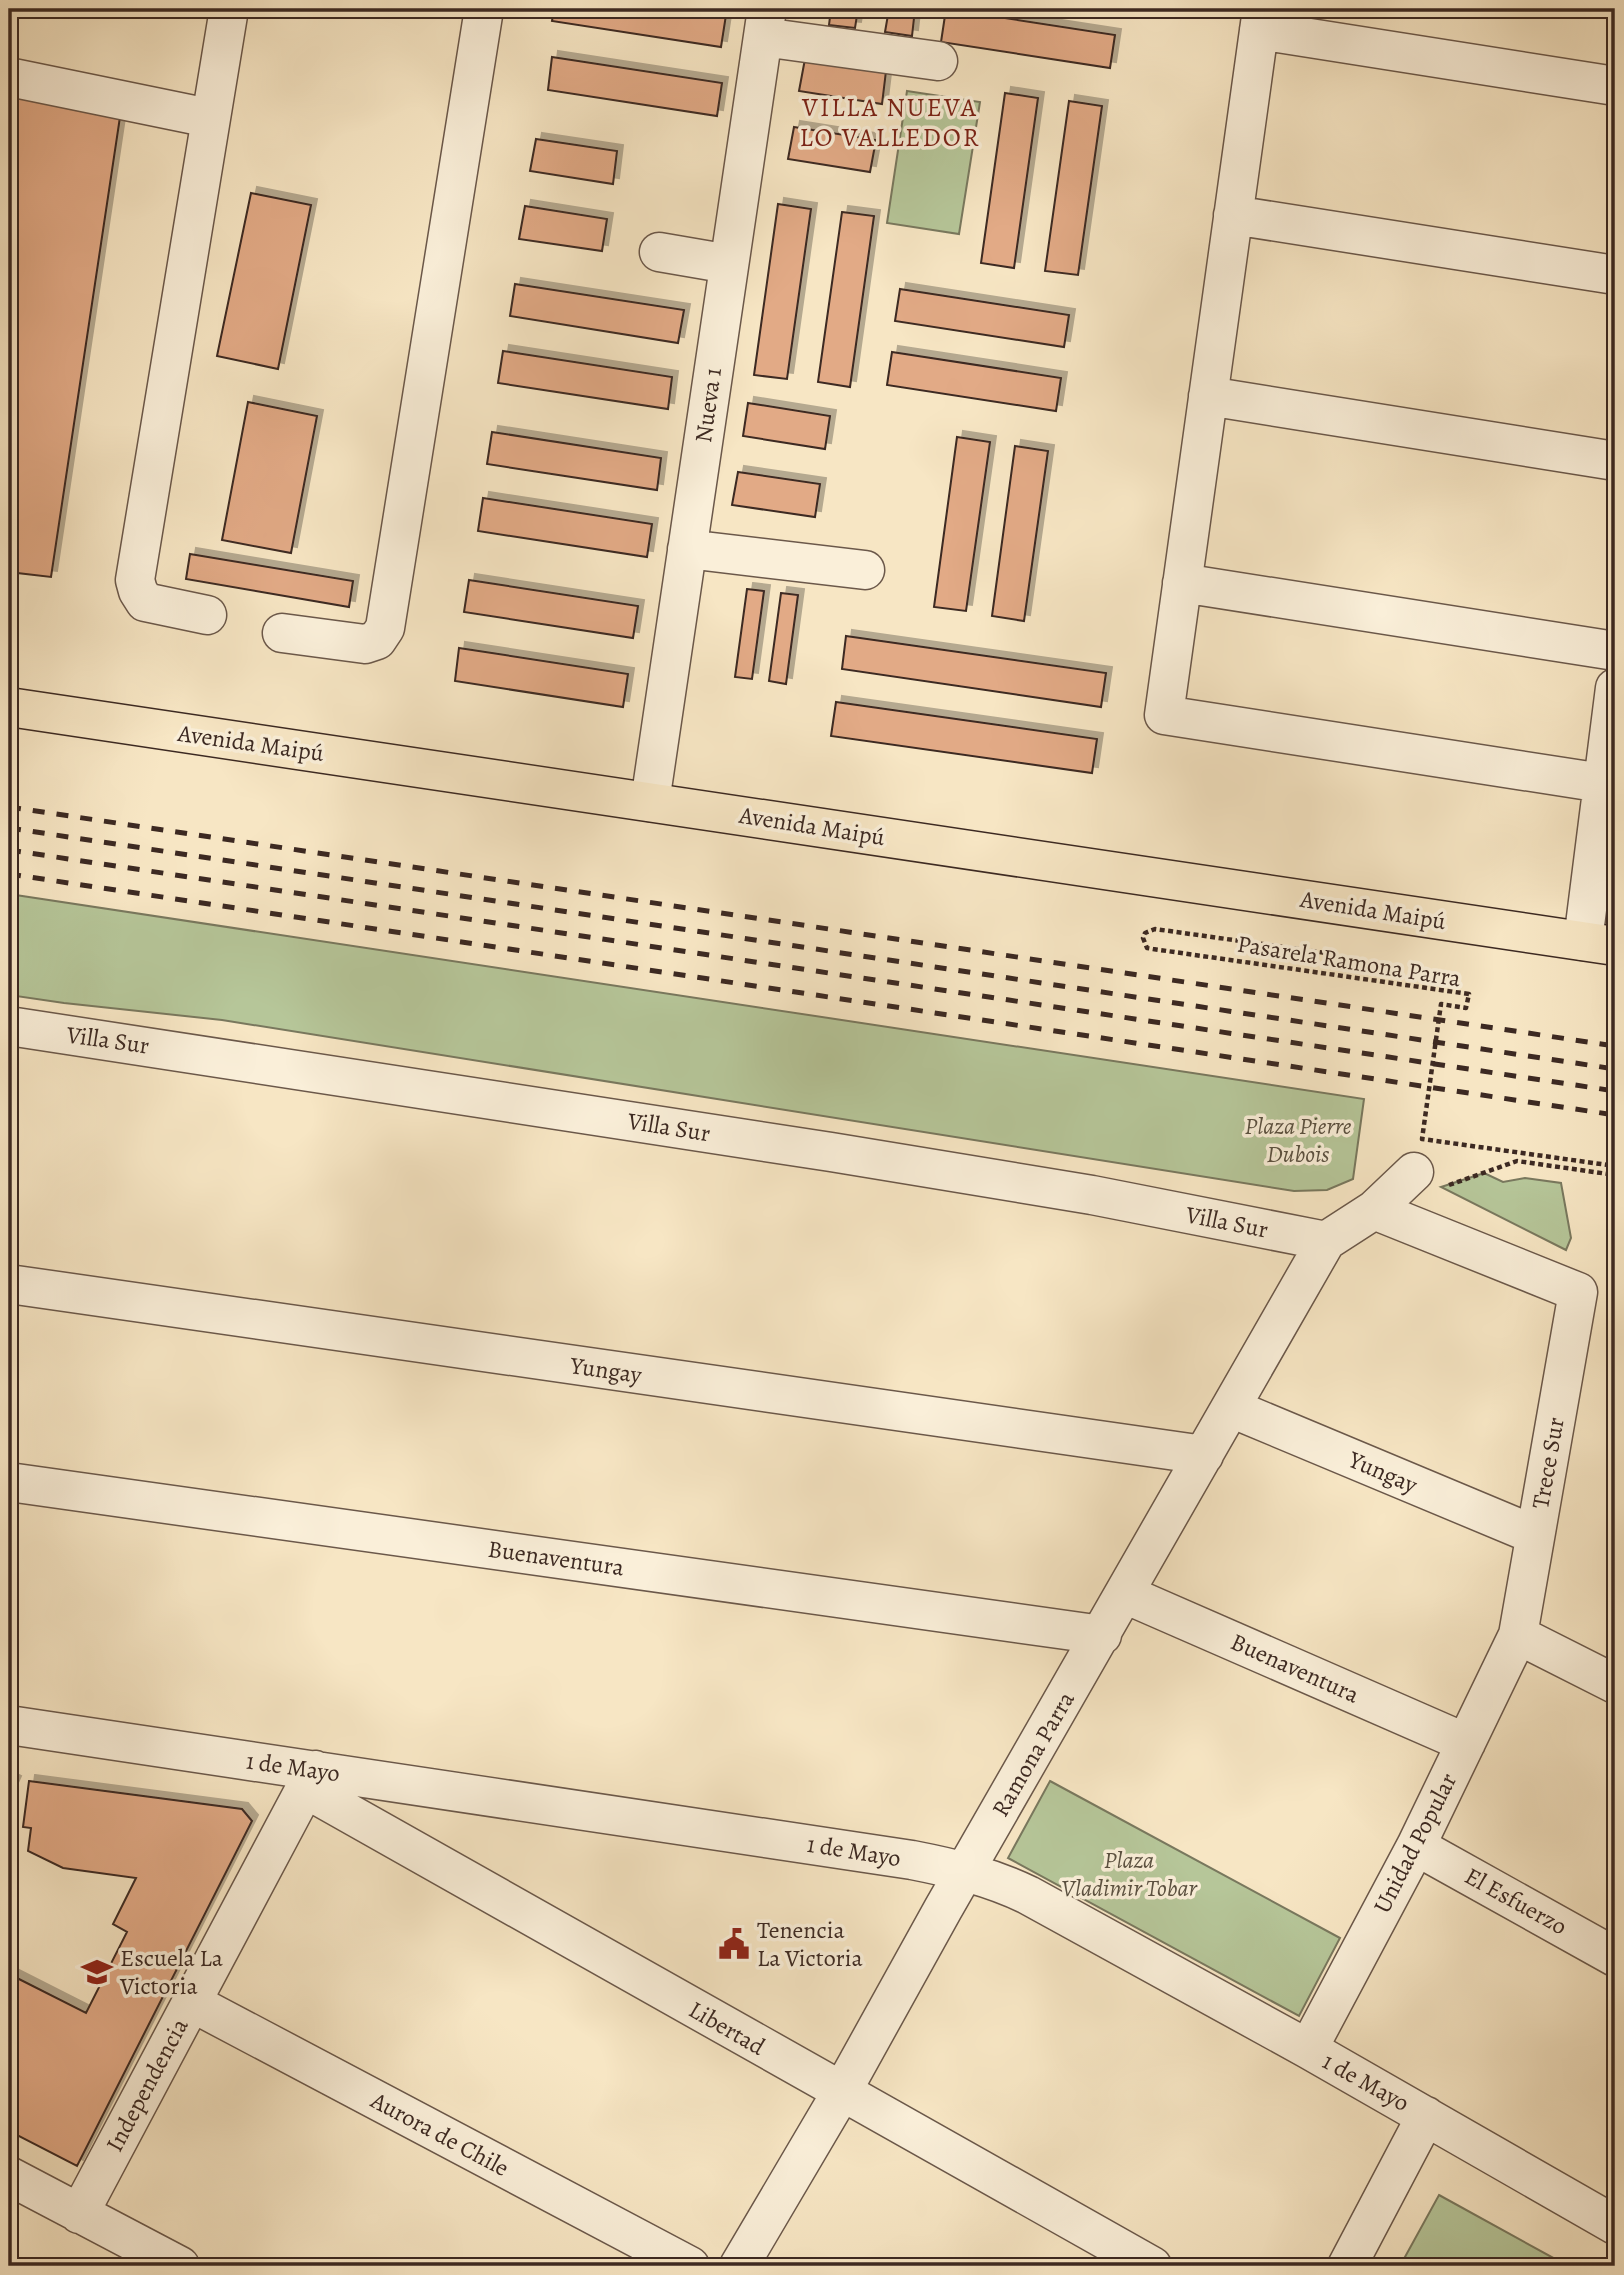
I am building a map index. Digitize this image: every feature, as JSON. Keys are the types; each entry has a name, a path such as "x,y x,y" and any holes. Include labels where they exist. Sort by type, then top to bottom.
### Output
{"main road":[{"name":"Avenida Maipú","path":"9,707 1599,944"}],"street":[{"path":"207,614 145,602 135,580 229,9"},
{"path":"282,633 365,644 377,640 385,628 484,9"},
{"path":"1609,784 1164,715 1260,19 1615,86"},
{"path":"765,23 938,61"},
{"name":"Nueva 1","path":"650,802 765,23"},
{"path":"9,77 209,118"},
{"path":"1233,215 1615,275"},
{"path":"659,252 729,264"},
{"path":"1208,396 1615,461"},
{"path":"687,549 865,570"},
{"path":"1182,583 1615,651"},
{"path":"1599,944 1615,688"},
{"name":"Villa Sur","path":"9,1026 831,1152 1092,1195 1326,1241"},
{"path":"1326,1241 1374,1210 1414,1172"},
{"name":"Trece Sur","path":"1374,1210 1578,1292 1518,1634"},
{"name":"Ramona Parra","path":"739,2266 841,2093 1326,1241"},
{"name":"Yungay","path":"9,1284 1204,1455"},
{"name":"Yungay","path":"1231,1408 1535,1535"},
{"name":"Buenaventura","path":"9,1482 1102,1634"},
{"name":"Buenaventura","path":"1125,1594 1466,1743"},
{"path":"1518,1634 1615,1684"},
{"name":"Unidad Popular","path":"1308,2049 1416,1846 1518,1634"},
{"name":"1 de Mayo","path":"9,1725 309,1779 898,1858 966,1871 1001,1882 1028,1895 1308,2049 1615,2225"},
{"name":"Independencia","path":"79,2214 309,1779"},
{"name":"Libertad","path":"309,1779 841,2093 1152,2266"},
{"name":"El Esfuerzo","path":"1416,1846 1615,1957"},
{"name":"Aurora de Chile","path":"191,2002 690,2266"},
{"path":"1347,2266 1426,2116"},
{"path":"9,2176 180,2266"}],"path":[{"name":"Pasarela Ramona Parra","path":"1333,954 1155,929 1145,933 1143,938 1147,948 1469,994 1466,1008 1441,1004 1422,1139 1615,1166"},
{"path":"1517,1161 1615,1175"}],"green space":[{"path":"907,91 980,102 959,234 887,223"},
{"name":"Plaza Pierre Dubois","path":"9,894 1364,1099 1353,1179 1327,1190 1294,1191 222,1020 9,995"},
{"path":"1484,1173 1503,1182 1525,1178 1561,1183 1571,1238 1566,1250 1441,1187"},
{"name":"Plaza Vladimir Tobar","path":"1050,1781 1340,1938 1299,2016 1008,1858"},
{"path":"1439,2195 1568,2266 1400,2266"}],"building":[{"path":"405,9 454,9 453,16"},
{"path":"554,9 685,9 726,15 721,47 552,21"},
{"path":"831,9 858,9 855,28 829,25"},
{"path":"889,9 915,9 912,36 885,32"},
{"path":"946,9 1115,35 1110,68 941,42"},
{"path":"552,57 722,83 717,116 548,90"},
{"path":"805,59 886,71 882,104 799,91"},
{"path":"1005,93 1038,98 1014,268 981,263"},
{"path":"9,96 120,117 51,577 9,572"},
{"path":"1069,101 1102,106 1078,275 1045,271"},
{"path":"794,127 876,140 870,172 788,159"},
{"path":"536,139 617,151 613,184 530,171"},
{"path":"251,193 311,205 278,369 217,356"},
{"path":"778,204 811,209 787,379 754,375"},
{"path":"525,206 607,219 602,251 519,239"},
{"path":"842,212 874,216 850,387 818,382"},
{"path":"515,284 684,310 678,343 510,316"},
{"path":"900,289 1069,315 1064,347 895,321"},
{"path":"503,351 672,377 668,409 498,383"},
{"path":"892,352 1061,378 1056,411 887,385"},
{"path":"248,402 317,416 291,553 222,540"},
{"path":"748,403 830,416 825,449 743,436"},
{"path":"492,432 661,458 657,490 487,464"},
{"path":"957,437 990,442 966,611 934,607"},
{"path":"1015,446 1048,451 1024,621 992,616"},
{"path":"738,472 820,484 815,517 732,505"},
{"path":"483,498 652,524 647,557 478,531"},
{"path":"190,554 353,581 349,607 186,579"},
{"path":"469,580 638,606 633,638 464,612"},
{"path":"747,589 764,591 752,679 735,677"},
{"path":"781,593 798,595 786,684 769,681"},
{"path":"846,636 1106,673 1101,707 842,669"},
{"path":"459,648 628,674 623,707 455,681"},
{"path":"836,702 1097,739 1092,773 831,736"},
{"path":"9,1779 15,1782 9,1795"},
{"name":"Escuela La Victoria","path":"29,1781 242,1809 252,1821 77,2166 9,2131 9,1974 86,2013 127,1932 113,1924 136,1878 63,1868 28,1851 31,1828 23,1827"}],"railway":[{"path":"9,807 1615,1046"},
{"path":"9,828 1615,1069"},
{"path":"9,850 1615,1091"},
{"path":"9,874 1615,1115"}],"place":[{"name":"Tenencia La Victoria","path":"734,1944"},
{"name":"Escuela La Victoria","path":"97,1972"}],"district":[{"name":"VILLA NUEVA LO VALLEDOR","path":"890,122"}]}
